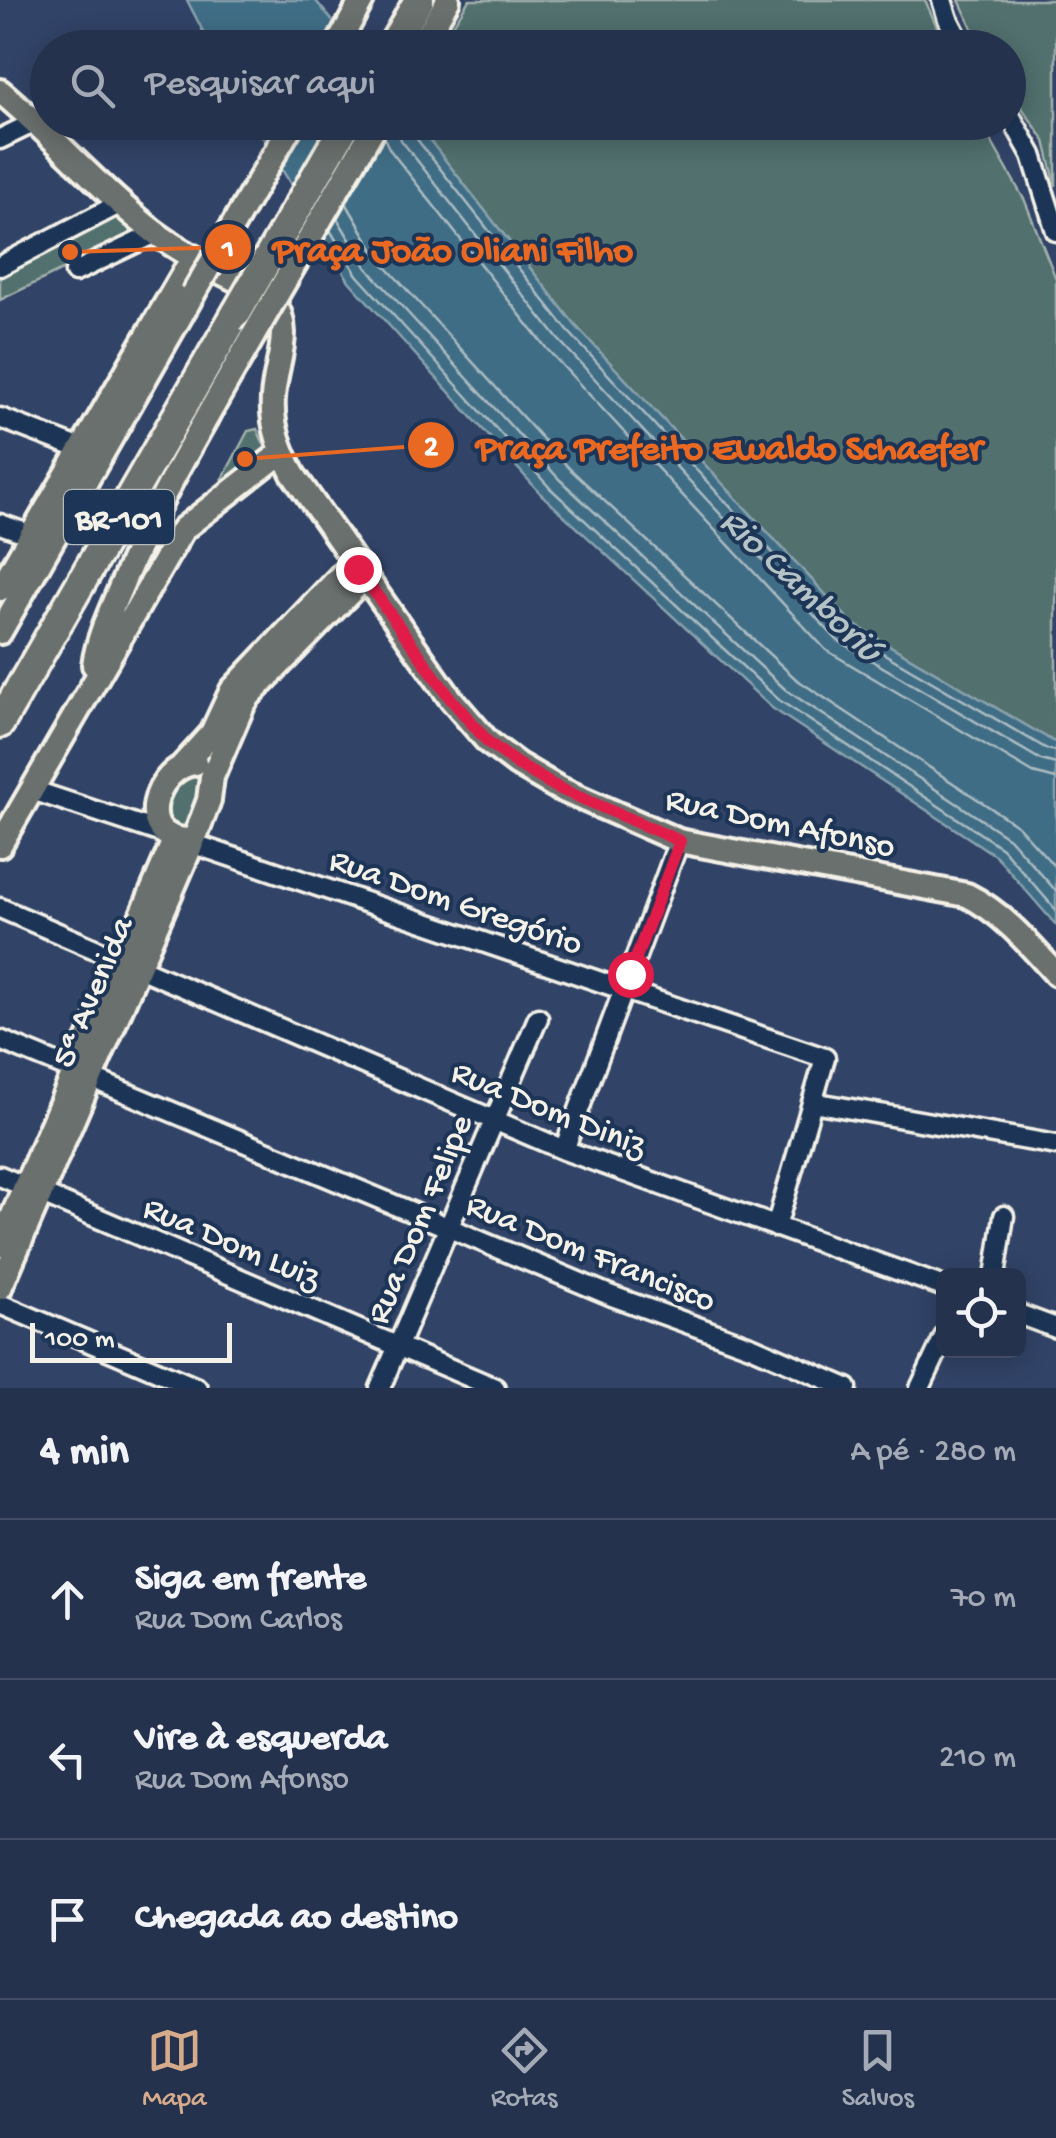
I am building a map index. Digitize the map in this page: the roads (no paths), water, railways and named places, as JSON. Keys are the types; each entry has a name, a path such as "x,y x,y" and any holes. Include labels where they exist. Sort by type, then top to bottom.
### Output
{"highway":[{"path":"391,30 418,6"},
{"path":"403,30 418,6"},
{"name":"BR-101","path":"0,722 233,300 317,140"},
{"name":"BR-101","path":"0,685 233,300 335,140"}],"main road":[{"path":"346,30 362,0"},
{"name":"Rua Dom Afonso","path":"0,90 30,118"},
{"name":"Rua Dom Afonso","path":"53,140 119,204 192,258 233,300 272,299 283,320 273,418 292,474 451,699 488,742 558,788 680,841 967,894 1016,930 1056,974"},
{"path":"0,632 283,140"},
{"path":"90,688 104,630 165,493 367,140"},
{"path":"0,589 192,258"},
{"path":"0,845 183,529 282,452"},
{"path":"359,570 250,695 212,777 209,800 184,838 160,827 154,808 160,788 212,733 232,690 359,570"},
{"path":"182,766 196,763 209,770 212,777"},
{"name":"5ª Avenida","path":"0,1288 33,1190 184,838"},
{"name":"5ª Avenida","path":"0,1245 33,1190"}],"street":[{"path":"942,0 954,30"},
{"path":"0,139 30,124"},
{"path":"1024,140 1056,230"},
{"path":"0,266 119,204"},
{"path":"75,272 156,233"},
{"path":"0,418 82,448"},
{"path":"0,524 32,535"},
{"name":"Rua Dom Gregório","path":"32,790 184,838 825,1058 812,1102"},
{"path":"564,1150 680,841"},
{"name":"Rua Dom Diniz","path":"0,908 564,1150 936,1284"},
{"name":"Rua Dom Felipe","path":"380,1388 538,1018"},
{"name":"Rua Dom Francisco","path":"0,1040 612,1296 753,1347 847,1388"},
{"path":"776,1227 812,1102 1056,1146"},
{"name":"Rua Dom Luiz","path":"0,1176 494,1388"},
{"path":"996,1268 1004,1216"},
{"path":"0,1304 197,1388"},
{"path":"1026,1317 1056,1328"},
{"path":"920,1388 936,1355"}],"water":[{"path":"187,0 315,0 341,30 202,30"},
{"name":"Rio Camboriú","path":"264,140 429,140 575,325 853,624 1056,743 1056,925 996,856 772,708 542,495 349,281"}],"place":[{"name":"Praça João Oliani Filho","path":"70,252"},
{"name":"Praça Prefeito Ewaldo Schaefer","path":"245,459"}]}
